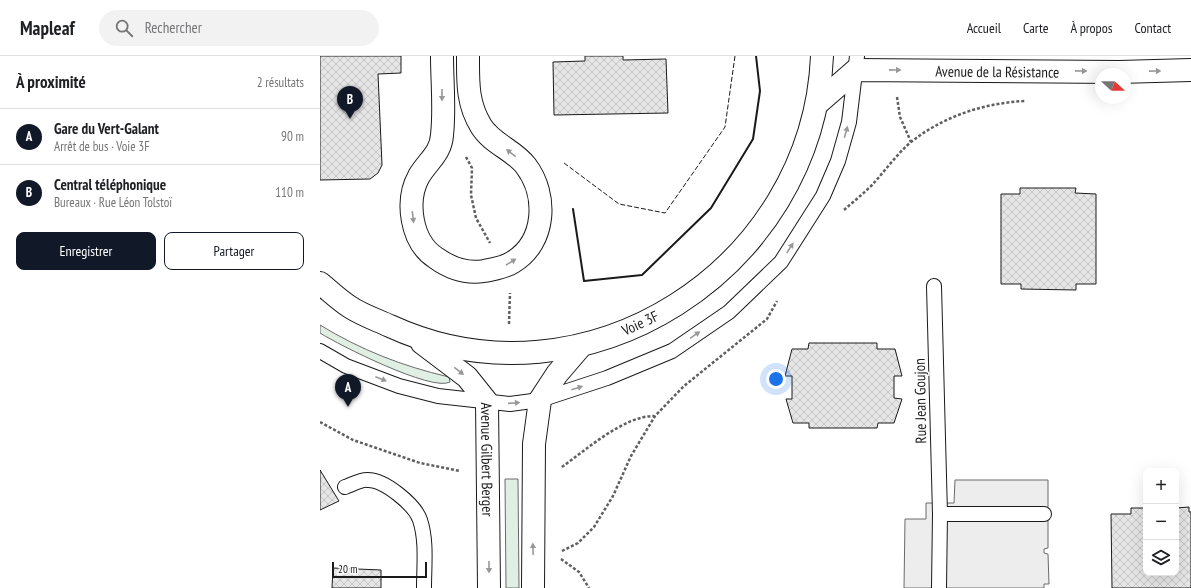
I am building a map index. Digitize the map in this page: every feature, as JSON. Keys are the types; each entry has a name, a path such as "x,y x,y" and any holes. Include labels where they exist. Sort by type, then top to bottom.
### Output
{"street":[{"path":"442,56 442,135 439,151 419,177 412,197 412,218 419,239 432,256 450,268 476,272 502,267 514,262 529,246 539,226 541,204 537,183 526,165 495,142 481,126 468,96 468,56"},
{"name":"Voie 3F","path":"320,284 351,308 417,338 463,349 510,353 546,352 581,346 638,327 683,302 734,260 771,213 799,161 816,104 822,56"},
{"path":"816,104 856,63"},
{"name":"Avenue de la Résistance","path":"856,63 1119,72 1191,70"},
{"name":"Avenue Gilbert Berger","path":"417,338 467,377 487,402 489,588"},
{"path":"533,588 534,444 540,400 557,374 581,346"}],"lane":[{"path":"320,351 346,366 399,386 438,396 510,404 540,400 607,378 672,350 729,312 781,262 823,196 838,161 849,122 856,63"},
{"name":"Rue Jean Goujon","path":"934,286 940,514 939,588"},
{"path":"345,487 368,480 384,485 407,502 420,519 424,548 424,588"},
{"path":"940,514 1044,514"}],"path":[{"path":"840,215 870,186 911,142 942,122 980,106 1003,102 1026,101"},
{"path":"465,155 472,168 471,195 476,218 493,249"},
{"path":"509,326 510,287"},
{"path":"561,552 578,543 594,527 613,496 631,456 655,416 684,386 767,319 781,294"},
{"path":"561,467 630,421 645,416 655,416"},
{"path":"320,422 353,440 420,463 467,472"},
{"path":"555,555 579,572 589,588"}],"green space":[{"path":"320,325 366,350 415,368 449,377 450,382 440,383 425,380 385,366 320,333"},
{"path":"505,479 518,479 519,588 506,588"}],"shaded area":[{"path":"955,480 1048,480 1048,548 1044,549 1044,553 1048,554 1049,584 1044,584 1044,588 904,588 905,519 926,519 926,503 954,503"}],"building":[{"path":"320,56 401,56 401,73 378,74 382,165 378,173 370,179 320,180"},
{"path":"585,56 623,56 623,60 666,59 668,113 554,115 553,62 585,61"},
{"path":"1020,188 1076,188 1075,193 1096,194 1096,284 1076,284 1076,290 1021,289 1021,284 1001,284 1001,194 1020,194"},
{"path":"809,343 877,343 877,349 895,349 902,376 894,376 894,398 902,399 894,423 878,423 877,428 809,428 809,423 793,423 786,399 792,399 792,376 785,376 792,349 808,349"},
{"path":"320,470 339,501 320,510"},
{"path":"1189,507 1189,512 1191,512 1191,588 1112,588 1111,514 1131,514 1131,508 1143,508 1143,576 1179,576 1179,508"},
{"path":"333,568 381,570 381,588 332,588"}],"fence":[{"path":"564,163 619,204 665,213 725,127 735,56"}],"wall":[{"path":"573,209 584,281 642,275 711,208 753,139 760,91 756,56"}],"place":[{"name":"Central téléphonique","path":"350,119"},
{"name":"Gare du Vert-Galant","path":"348,407"}]}
